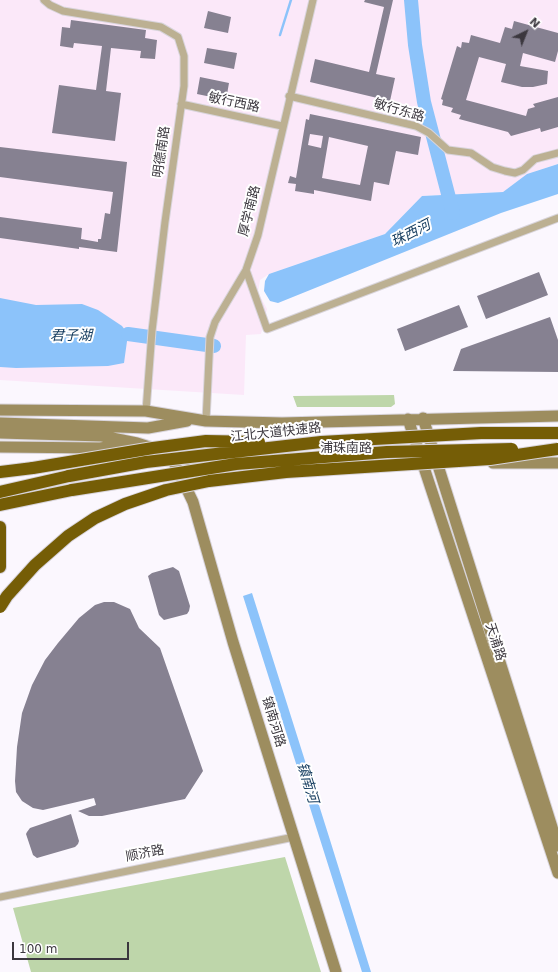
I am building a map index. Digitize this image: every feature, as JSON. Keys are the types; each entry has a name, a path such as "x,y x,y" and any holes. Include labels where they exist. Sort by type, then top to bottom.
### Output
{"highway":[{"name":"江北大道快速路","path":"0,492 69,476 146,462 321,442 481,433 558,433"},
{"path":"0,472 206,441 321,442"},
{"name":"江北大道快速路","path":"0,506 72,490 236,464 387,452 558,449"},
{"path":"0,607 7,596 35,565 68,536 95,518 113,509 166,490 209,482 286,472 490,459 558,449"},
{"path":"0,527 0,567"}],"street":[{"name":"明德南路","path":"44,0 50,5 63,11 161,27 178,38 184,56 184,86 152,331 146,411"},
{"name":"厚学南路","path":"206,421 210,337 215,322 246,270 258,235 289,96 313,0"},
{"name":"敏行东路","path":"289,96 421,128 429,133 444,148 454,152 472,153 492,167 515,173 523,170 535,159 558,153"},
{"name":"敏行西路","path":"182,104 282,126"},
{"path":"246,270 267,329 558,218"},
{"path":"0,410 146,411 193,420 282,423 408,418 558,416"},
{"name":"天浦路","path":"408,418 558,873"},
{"path":"423,418 558,846"},
{"path":"0,423 148,428 193,420"},
{"name":"浦珠南路","path":"0,433 102,436 138,443 200,463 558,463"},
{"name":"浦珠南路","path":"0,447 100,448 138,443"},
{"name":"镇南河路","path":"170,454 193,502 234,642 336,972"},
{"path":"193,502 200,463"},
{"name":"顺济路","path":"0,897 294,837"}],"shaded area":[{"path":"0,0 558,0 558,164 527,174 503,192 422,196 385,234 269,274 260,280 258,292 267,309 261,334 246,335 244,395 0,380"}],"green space":[{"path":"394,395 395,404 391,407 297,407 293,396"},
{"path":"285,857 321,972 31,972 13,908"}],"water":[{"name":"珠西河","path":"558,164 558,194 501,213 278,303 270,301 264,291 265,281 269,274 385,234 422,196 503,192 527,174"},
{"name":"君子湖","path":"0,298 36,305 82,304 98,310 122,326 128,334 124,363 108,366 0,367"},
{"name":"镇南河","path":"252,593 371,972 362,972 243,596"}],"building":[{"path":"365,0 393,0 376,74 395,78 390,101 310,82 315,59 369,72 384,7 364,2"},
{"path":"208,11 231,17 228,33 204,28"},
{"path":"71,20 146,30 145,38 157,40 155,59 140,58 141,51 111,48 106,91 121,93 115,141 52,133 59,85 96,90 102,46 74,43 73,48 60,46 62,27 70,28"},
{"path":"514,21 558,33 558,51 555,62 523,53 520,66 548,71 547,84 533,87 522,87 501,82 506,64 479,57 466,100 526,116 528,109 535,107 533,104 558,97 558,127 541,132 540,128 511,136 508,132 459,119 461,115 451,112 453,108 442,105 443,100 441,99 457,46 461,48 462,42 469,43 471,35 500,43 505,27 512,29"},
{"path":"207,48 237,53 234,69 204,63"},
{"path":"200,77 229,83 226,100 197,94"},
{"path":"310,114 421,137 418,155 396,151 389,185 374,182 371,201 314,190 314,194 295,191 296,184 288,183 290,176 296,178 306,119 309,120","holes":["310,134 323,136 321,148 308,145","329,137 368,146 360,185 322,178"]},
{"path":"0,147 127,162 117,252 79,247 79,249 0,238 0,217 82,228 81,239 98,242 98,239 101,239 105,213 110,214 113,192 0,177"},
{"path":"539,272 548,295 486,319 477,296"},
{"path":"459,305 468,327 405,351 397,329"},
{"path":"550,317 558,340 558,372 453,371 461,349"},
{"path":"173,567 179,571 190,606 187,614 164,620 159,615 148,576 152,573"},
{"path":"104,602 114,602 130,609 139,628 160,648 203,771 185,799 102,816 89,816 78,811 96,805 94,798 43,810 33,808 22,801 16,792 15,781 17,747 22,713 32,685 45,660 79,618 95,605"},
{"path":"71,814 79,841 78,844 75,847 37,858 33,855 26,834 30,828"}],"waterway":[{"path":"280,35 291,0"},
{"path":"411,0 415,45 424,102 453,213"},
{"path":"128,334 214,346"}]}
